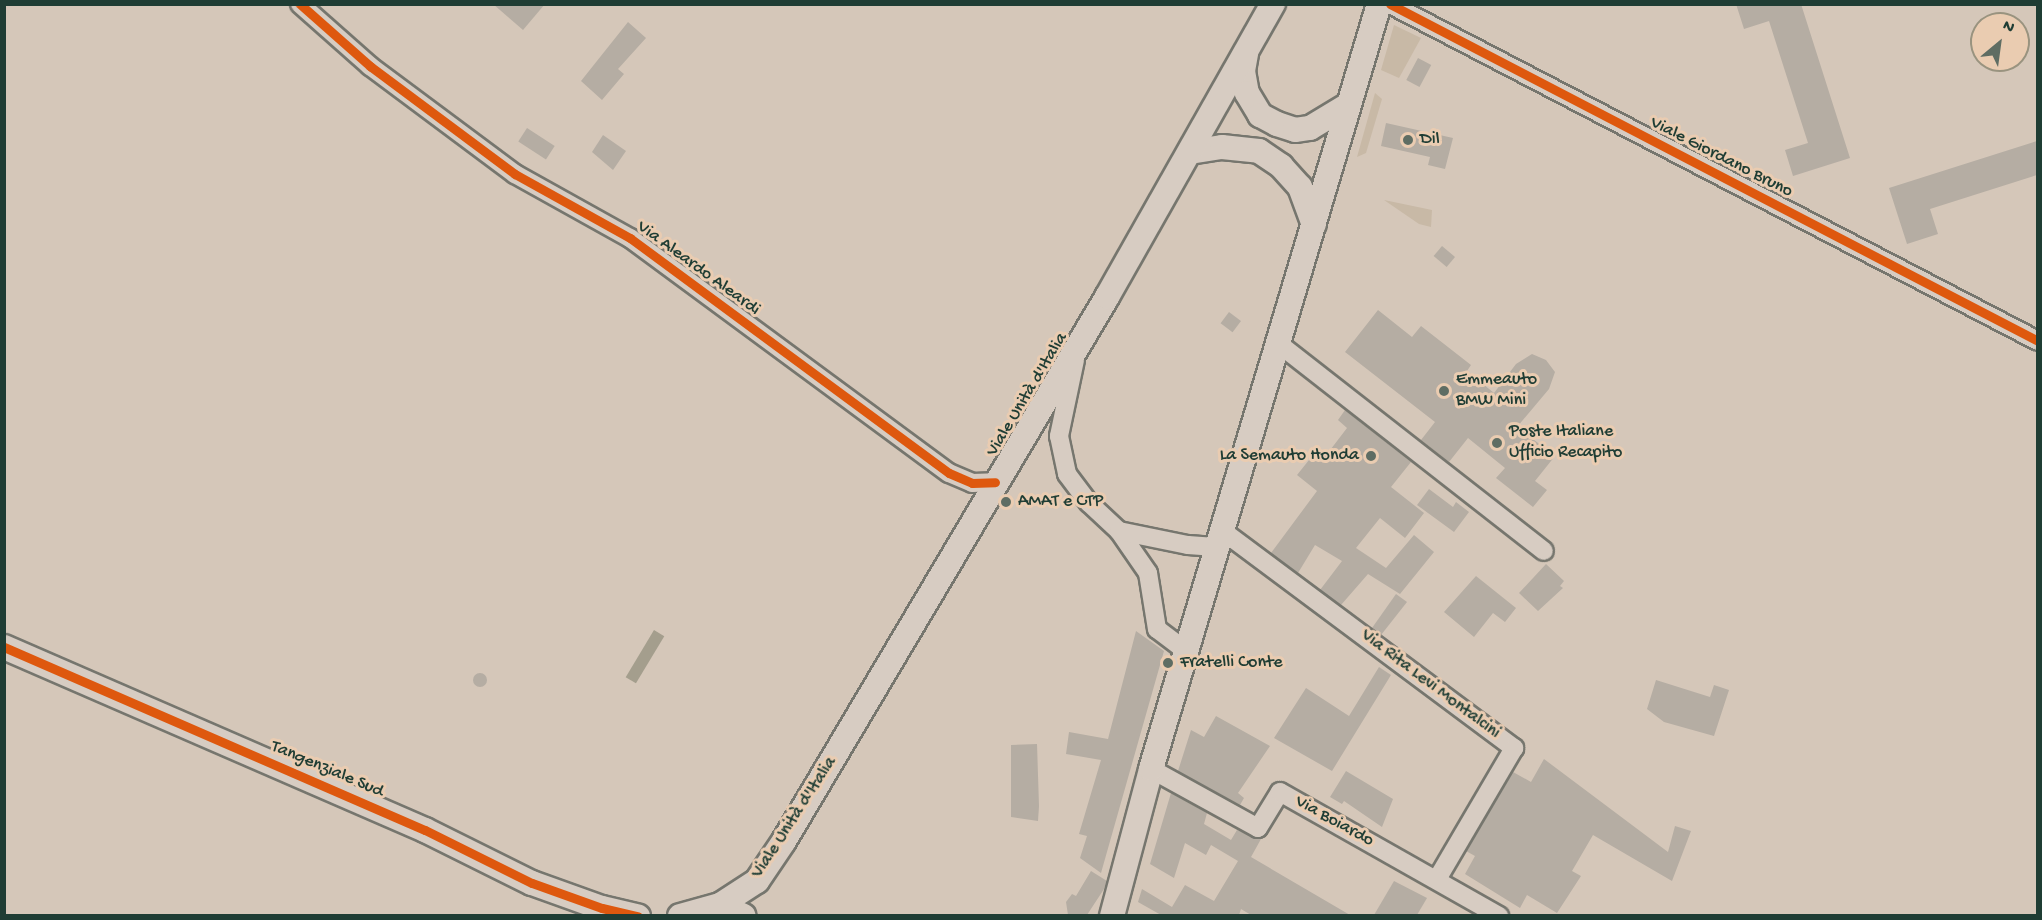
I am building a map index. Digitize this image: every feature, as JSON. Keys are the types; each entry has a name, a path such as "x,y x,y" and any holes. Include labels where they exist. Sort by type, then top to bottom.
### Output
{"main road":[{"name":"Viale Unità d'Italia","path":"680,915 720,905 757,881 784,841 954,559 995,482 1190,152 1273,4"},
{"path":"1112,915 1151,769 1222,539 1379,4"},
{"path":"1246,51 1243,71 1247,93 1260,115 1276,124 1295,130 1310,128 1348,105"},
{"path":"1190,152 1222,147 1259,152 1281,166 1300,187 1314,225"},
{"name":"Tangenziale Sud","path":"4,647 425,830 532,882 602,908 638,915"},
{"name":"Tangenziale Sud","path":"532,882 570,915"},
{"path":"720,905 744,915"}],"street":[{"name":"Via Aleardo Aleardi","path":"300,4 370,66 515,174 630,238 949,473 972,483 995,482"},
{"name":"Viale Giordano Bruno","path":"1390,4 2037,341"},
{"path":"1080,341 1059,436 1067,474 1119,531 1148,573 1157,629 1188,652"},
{"path":"1279,344 1544,551"},
{"path":"1119,531 1188,545 1222,539"},
{"name":"Via Rita Levi Montalcini","path":"1222,539 1514,748 1437,879"},
{"name":"Via Boiardo","path":"1151,769 1258,828 1280,792 1437,879"},
{"path":"1437,879 1498,915"}],"shaded area":[{"path":"1394,25 1421,38 1399,78 1381,70"},
{"path":"1375,93 1382,99 1366,153 1357,157"},
{"path":"1384,200 1432,210 1431,227 1419,224"},
{"path":"654,630 664,636 636,683 626,677"}],"building":[{"path":"493,4 545,4 523,30"},
{"path":"1736,4 1801,4 1850,158 1793,176 1785,150 1808,143 1769,21 1744,29"},
{"path":"628,22 646,38 618,69 624,74 602,100 581,81"},
{"path":"1418,58 1431,65 1420,87 1406,80"},
{"name":"Dil","path":"1386,123 1453,138 1445,169 1428,165 1430,157 1381,146"},
{"path":"527,128 555,146 546,159 518,141"},
{"path":"603,135 626,151 613,170 592,152"},
{"path":"2037,141 2037,175 1930,209 1938,234 1907,244 1889,188"},
{"path":"1442,246 1455,257 1447,267 1434,256"},
{"name":"Emmeauto BMW Mini","path":"1378,310 1412,337 1421,326 1471,365 1467,371 1494,393 1516,364 1532,354 1546,360 1555,372 1549,389 1517,427 1555,456 1535,481 1547,490 1533,507 1496,478 1505,468 1468,438 1449,462 1421,440 1435,422 1345,352"},
{"path":"1229,312 1241,321 1233,332 1221,323"},
{"path":"1345,410 1411,462 1391,487 1424,513 1405,538 1380,518 1356,548 1386,568 1414,535 1434,552 1400,594 1368,574 1341,605 1320,590 1342,561 1315,545 1298,573 1271,553 1317,491 1297,475 1313,455 1321,462 1347,428 1338,420"},
{"path":"1429,489 1453,507 1456,502 1469,512 1454,532 1417,505"},
{"path":"1546,564 1564,581 1560,586 1563,588 1538,611 1519,593"},
{"path":"1476,576 1516,608 1505,622 1493,613 1474,637 1444,612"},
{"path":"1396,594 1407,602 1381,635 1372,628"},
{"path":"1136,631 1164,651 1101,873 1080,858 1087,836 1079,834 1101,760 1066,754 1069,732 1108,739"},
{"path":"1379,667 1391,675 1332,771 1274,738 1306,688 1349,716"},
{"path":"480,673 485,675 487,680 485,685 480,687 475,685 473,680 475,675"},
{"path":"1656,680 1710,697 1714,685 1729,690 1714,736 1664,722 1647,709"},
{"path":"1216,716 1270,746 1238,793 1244,798 1240,805 1178,771 1191,730 1204,737"},
{"path":"1037,744 1038,821 1011,817 1011,745"},
{"path":"1544,759 1668,852 1675,826 1691,831 1672,881 1593,835 1572,871 1581,876 1557,913 1527,895 1520,908 1465,874 1475,856 1466,851 1513,772 1531,782"},
{"path":"1346,771 1393,799 1382,827 1344,801 1342,804 1330,797"},
{"path":"1171,793 1207,813 1204,824 1231,840 1237,830 1261,839 1251,857 1350,915 1251,915 1241,909 1239,915 1161,915 1138,902 1142,889 1172,907 1185,885 1214,901 1238,861 1211,845 1206,855 1185,843 1174,878 1150,864"},
{"path":"1091,871 1107,881 1104,889 1087,915 1068,915 1066,902 1072,894 1076,896"},
{"path":"1394,881 1427,898 1417,915 1374,915"}],"cycle path":[{"path":"300,4 370,66 515,174 630,238 949,473 972,483 995,482"},
{"path":"1390,4 2038,341"},
{"path":"4,647 425,830 532,883 602,908 638,916"}],"place":[{"name":"Dil","path":"1408,140"},
{"name":"Emmeauto BMW Mini","path":"1444,391"},
{"name":"Poste Italiane Ufficio Recapito","path":"1497,443"},
{"name":"La Semauto Honda","path":"1371,456"},
{"name":"AMAT e CTP","path":"1006,502"},
{"name":"Fratelli Conte","path":"1168,663"}]}
